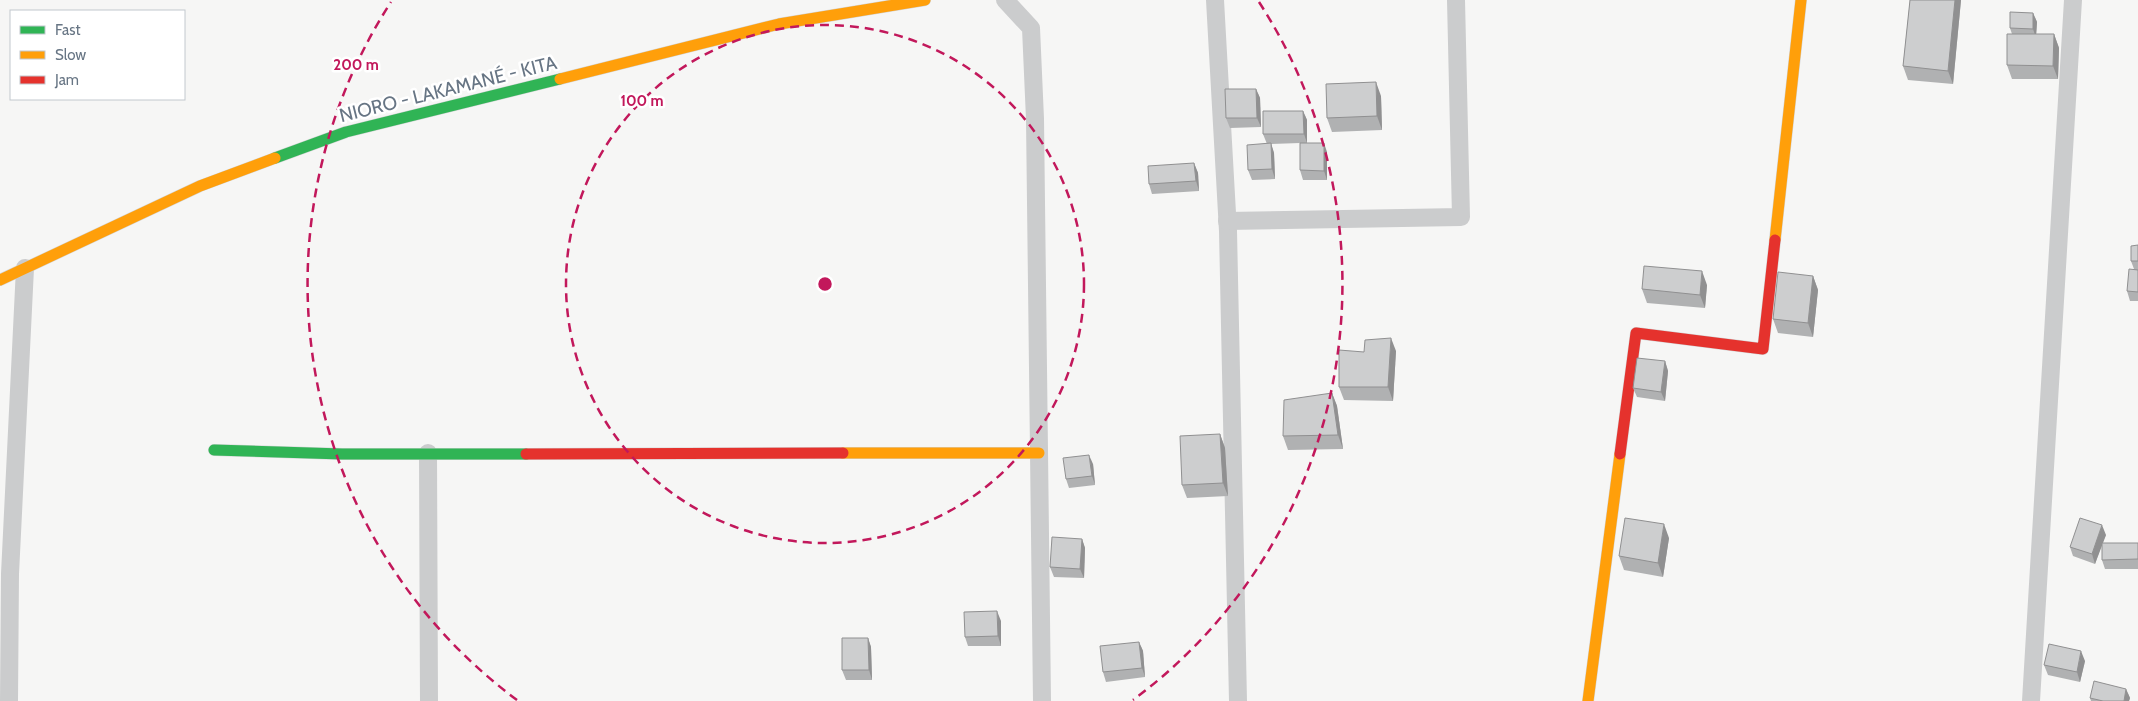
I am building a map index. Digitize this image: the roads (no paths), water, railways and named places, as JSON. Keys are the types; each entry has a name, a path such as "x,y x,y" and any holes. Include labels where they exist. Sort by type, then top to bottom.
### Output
{"street":[{"name":"NIORO - LAKAMANÉ - KITA","path":"0,280 200,186 346,132 779,24 925,0"},
{"path":"1005,0 1031,28 1036,119 1042,701"},
{"path":"1215,0 1227,220 1238,701"},
{"path":"1227,220 1461,217 1456,0"},
{"path":"1588,701 1636,333 1763,349 1801,0"},
{"path":"2031,701 2073,0"},
{"path":"9,701 10,574 25,268"},
{"path":"214,450 428,453 1040,453"},
{"path":"428,453 429,701"}]}
